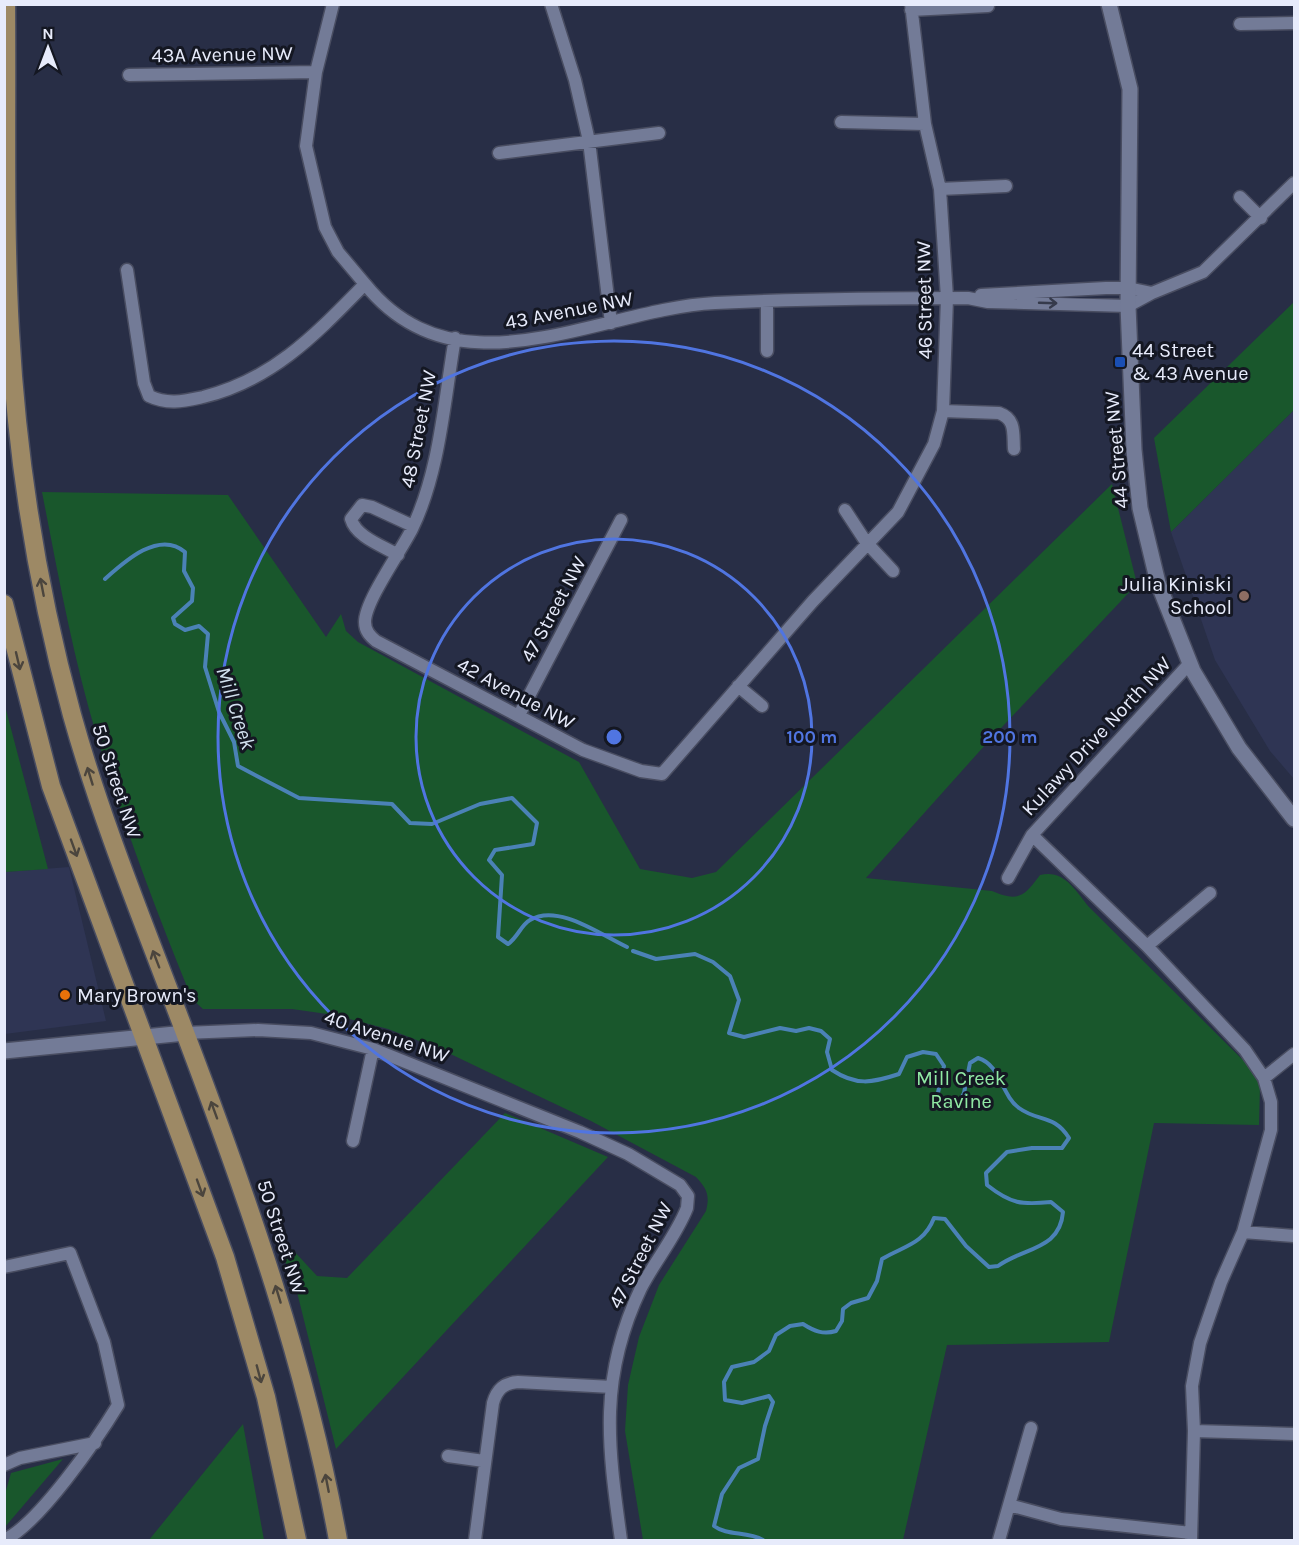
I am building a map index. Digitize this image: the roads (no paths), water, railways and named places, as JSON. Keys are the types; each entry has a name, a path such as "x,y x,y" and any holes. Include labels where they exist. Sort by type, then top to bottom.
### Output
{"main road":[{"name":"50 Street NW","path":"6,4 7,253 10,333 16,413 38,566 52,639 95,790 250,1209 283,1310 321,1454 338,1540"},
{"path":"4,604 51,786 221,1246 248,1331 266,1397 297,1540"}],"street":[{"name":"43 Avenue NW","path":"333,4 316,72 308,115 306,146 325,227 338,252 381,305 434,334 510,344 704,304 968,298 988,302 1128,306"},
{"path":"551,4 575,80 589,141 611,323"},
{"name":"44 Street NW","path":"1109,4 1130,89 1128,306 1134,450 1140,508 1158,583 1190,663 1239,748 1294,819"},
{"name":"46 Street NW","path":"662,774 866,542 898,512 934,444 943,411 947,298 940,189 925,124 911,7 988,6"},
{"path":"1240,24 1294,23"},
{"name":"43A Avenue NW","path":"129,75 316,72"},
{"path":"841,122 925,124"},
{"path":"499,153 659,133"},
{"path":"1128,306 1152,293 1203,272 1261,218 1294,183"},
{"path":"940,189 1006,186"},
{"path":"1240,197 1261,218"},
{"path":"127,270 144,383 149,396 171,403 231,390 266,373 299,348 365,284"},
{"name":"43 Avenue NW","path":"968,298 987,294 1128,288 1152,293"},
{"path":"766,303 767,351"},
{"name":"48 Street NW","path":"365,624 369,605 398,555 424,501 432,471 455,338"},
{"path":"943,411 1008,416 1013,423 1014,449"},
{"name":"48 Street NW","path":"398,555 359,533 353,528 351,519 362,505 372,507 413,526"},
{"path":"845,510 866,542 893,571"},
{"name":"47 Street NW","path":"519,716 621,520"},
{"name":"42 Avenue NW","path":"365,624 368,633 376,641 584,750 641,771 662,774"},
{"name":"Kulawy Drive North NW","path":"1008,878 1032,835 1190,663"},
{"path":"738,686 762,706"},
{"name":"Kulawy Drive North NW","path":"1032,835 1147,946 1245,1050 1264,1078 1271,1102 1271,1130 1243,1232 1221,1282 1200,1343 1192,1386 1194,1431 1191,1537"},
{"path":"1147,946 1210,892"},
{"name":"40 Avenue NW","path":"4,1051 142,1035 258,1029 311,1033 373,1049 605,1143 680,1185 688,1200"},
{"path":"353,1141 373,1049"},
{"path":"1264,1078 1294,1054"},
{"name":"47 Street NW","path":"621,1540 609,1452 612,1387 622,1340 634,1305 655,1262 684,1217 688,1200"},
{"path":"1243,1232 1294,1236"},
{"path":"4,1267 70,1253 104,1342 118,1406 95,1443 35,1514 15,1535 4,1540"},
{"path":"476,1540 493,1403 502,1387 518,1382 612,1387"},
{"path":"999,1540 1031,1428"},
{"path":"1194,1431 1294,1434"},
{"path":"4,1465 20,1458 95,1443"},
{"path":"448,1456 484,1461"},
{"path":"1009,1505 1061,1519 1191,1537"}],"waterway":[{"name":"Mill Creek","path":"105,579 132,557 154,546 164,544 175,546 185,552 184,571 193,588 192,601 173,618 175,624 185,630 199,626 208,634 205,667 219,712 234,742 238,766 299,798 392,804 410,823 432,824 480,804 512,798 537,823 533,844 495,850 489,860 502,875 498,937 508,944 530,920 553,915 579,923 627,947"},
{"name":"Mill Creek","path":"633,951 656,959 695,954 713,962 730,976 739,1000 729,1033 744,1037 780,1028 796,1031 809,1028 821,1031 830,1039 827,1052 832,1070 849,1079 872,1081 889,1077 899,1074 907,1057 923,1052 936,1054 944,1066 937,1097 942,1106 957,1107 964,1093 970,1063 978,1058 992,1067 1008,1096 1019,1108 1058,1125 1069,1138 1062,1148 1032,1148 1007,1152 986,1173 987,1185 1010,1200 1024,1203 1051,1202 1063,1212 1055,1234 1048,1241 998,1266 989,1267 966,1246 945,1219 934,1218 930,1227 919,1239 882,1259 877,1281 868,1298 851,1303 843,1309 842,1321 836,1331 819,1332 803,1324 790,1326 776,1335 769,1351 754,1362 732,1367 724,1382 725,1400 742,1403 769,1396 773,1402 758,1459 739,1468 722,1494 714,1526 763,1540"}],"place":[{"name":"44 Street & 43 Avenue","path":"1120,362"},
{"name":"Julia Kiniski School","path":"1244,596"},
{"name":"Mary Brown's","path":"65,995"}],"park label":[{"name":"Mill Creek Ravine","path":"961,1090"}]}
